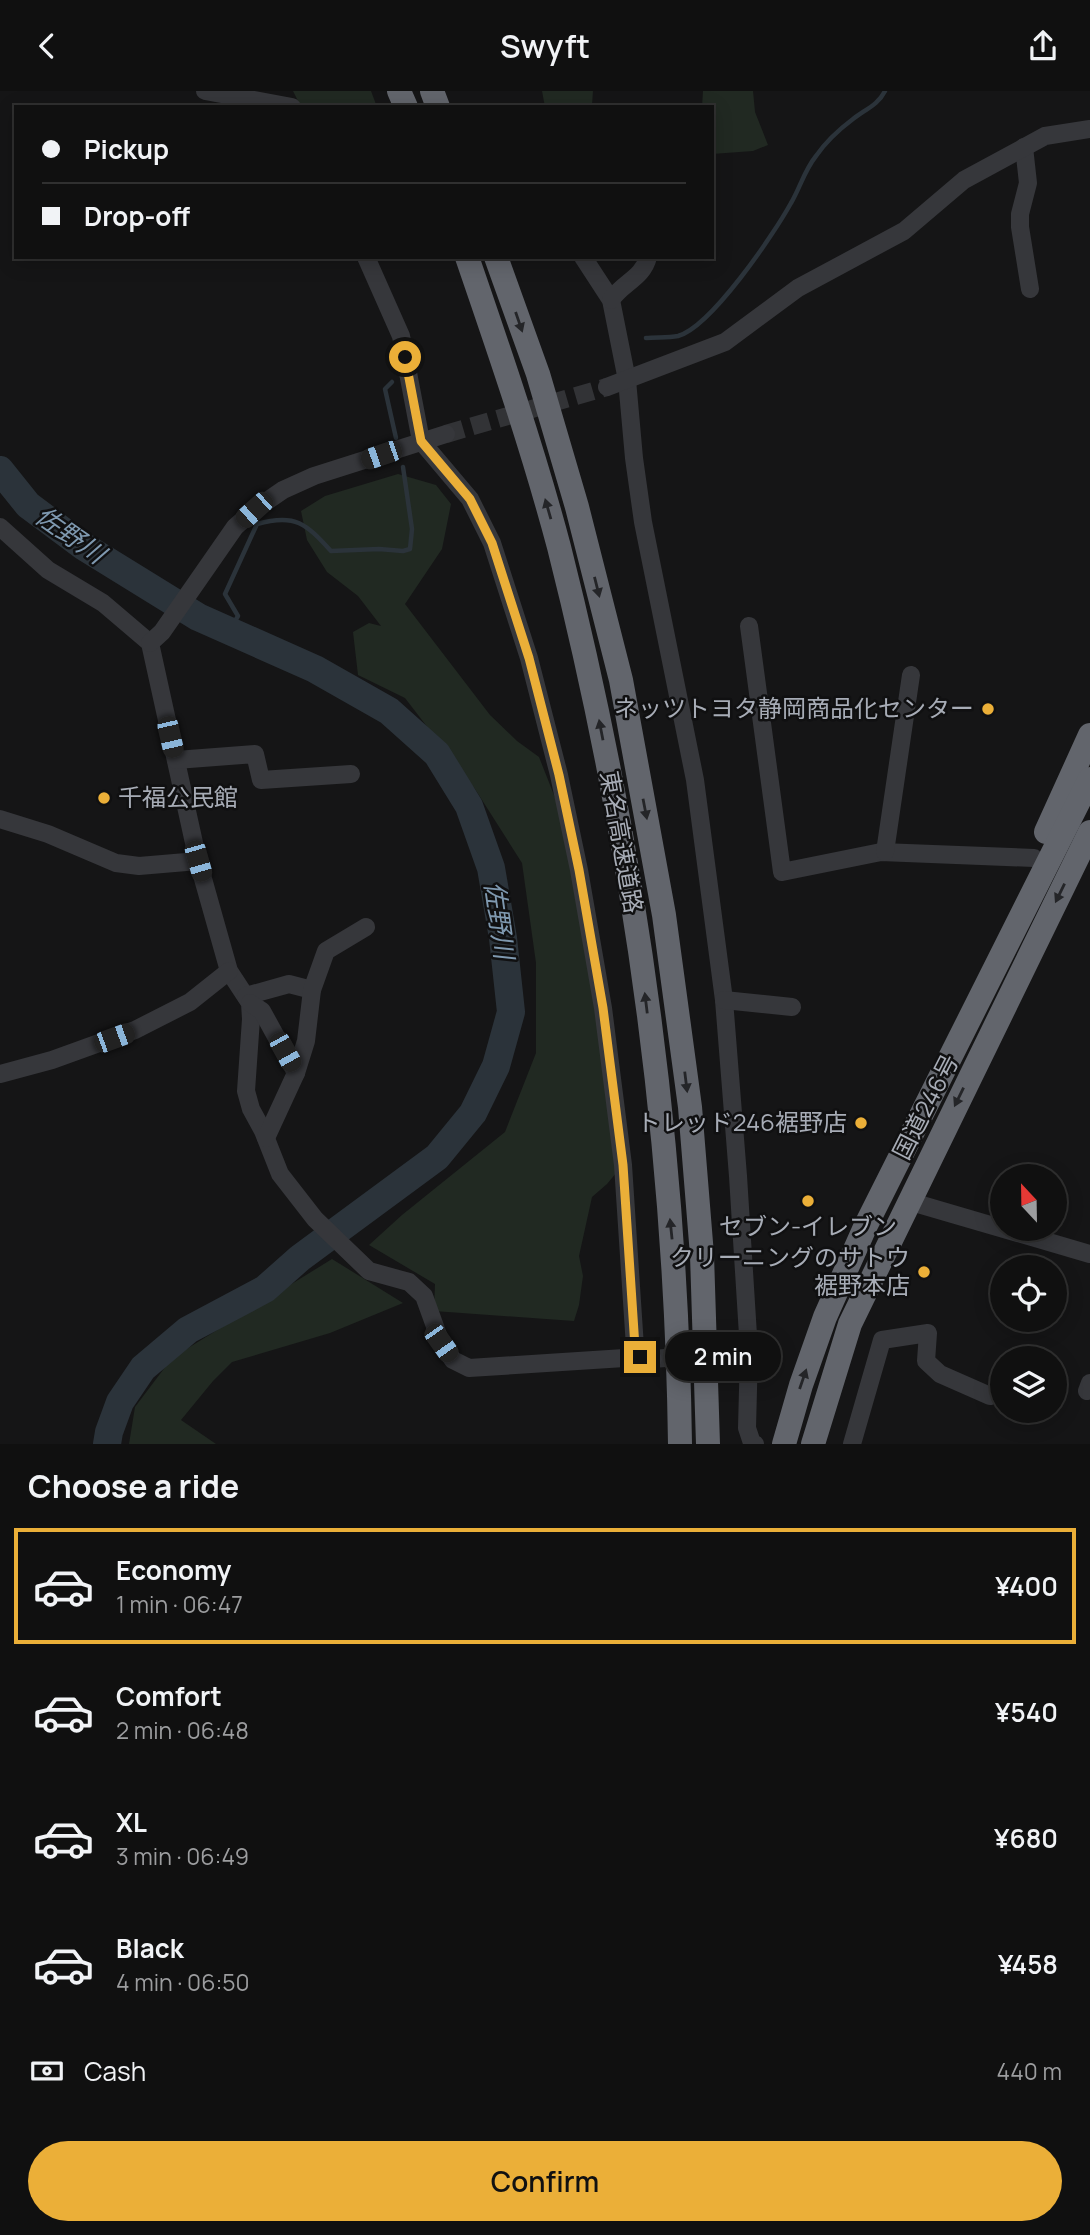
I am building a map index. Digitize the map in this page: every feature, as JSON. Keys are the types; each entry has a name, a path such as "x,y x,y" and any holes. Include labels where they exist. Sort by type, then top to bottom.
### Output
{"highway":[{"name":"東名高速道路","path":"468,259 512,387 558,545 595,698 633,897 656,1078 673,1245 680,1444"},
{"name":"東名高速道路","path":"497,259 538,374 578,507 621,680 664,915 690,1107 700,1228 708,1444"},
{"path":"976,1008 1012,907 1090,735"},
{"name":"国道246号","path":"784,1444 825,1317 866,1225 1090,779"},
{"name":"国道246号","path":"813,1444 850,1324 1090,832"}],"street":[{"path":"205,91 281,105"},
{"path":"607,387 725,342 798,288 904,231 964,180 1045,136 1090,129"},
{"path":"1024,147 1028,183 1020,214 1020,227 1030,289"},
{"path":"248,1000 251,1019 246,1091 251,1109 280,1174 315,1219 369,1271 409,1282 424,1296 441,1343 453,1360 469,1368 646,1358 635,1347 623,1165 603,1008 559,775 529,658 492,543 470,499 421,441 401,336 367,259"},
{"path":"584,259 611,300 627,380 643,522 695,780 724,1000 738,1176 741,1352 747,1428 752,1443 755,1444"},
{"path":"611,300 619,288 645,267 647,259"},
{"path":"296,1073 262,1011 248,1000 229,971 198,861 176,760 156,638 235,527 283,489 314,476 446,434"},
{"path":"0,527 48,569 156,638"},
{"path":"749,627 782,872 886,852 1034,858"},
{"path":"886,852 911,674"},
{"path":"176,760 255,754 261,780 351,774"},
{"path":"0,819 48,834 116,863 139,866 198,861"},
{"path":"266,1138 296,1073 306,1041 312,990 326,951 366,927"},
{"path":"0,1074 52,1061 135,1030 190,1002 229,971"},
{"path":"248,1000 289,984 312,990"},
{"path":"724,1000 792,1007"},
{"path":"908,1201 1090,1254"},
{"path":"852,1444 881,1340 928,1333 926,1361 940,1374 990,1397"}],"shaded area":[{"path":"293,91 371,91 376,105 300,105"},
{"path":"542,91 593,91 592,105 545,105"},
{"path":"703,91 753,91 755,112 768,145 753,151 714,154 714,105 702,105"},
{"path":"398,474 436,485 451,504 442,549 405,604 490,715 517,741 539,757 567,828 601,1031 617,1172 592,1197 579,1256 583,1276 574,1321 434,1311 435,1284 369,1245 505,1132 536,1053 536,963 522,863 475,789 405,698 358,675 353,632 369,623 381,626 358,596 327,572 307,540 301,511 325,496"},
{"path":"332,1259 403,1303 330,1333 232,1362 181,1420 216,1444 129,1444 135,1407 172,1358"}],"waterway":[{"path":"646,338 678,336 692,329 707,316 771,236 820,151 885,91"},
{"path":"392,382 385,389 396,438"},
{"path":"229,631 238,616 225,594 257,524 282,520 299,523 331,551 410,549 412,529 403,467"},
{"name":"佐野川","path":"0,470 28,505 83,546 198,617 315,669 389,711 437,754 469,806 491,868 503,938 511,1012 496,1066 473,1113 437,1157 300,1258 265,1289 188,1330 143,1368 120,1402 107,1444"}],"tunnel":[{"path":"446,434 607,387"},
{"path":"653,1359 734,1352"}],"place":[{"name":"ネッツトヨタ静岡商品化センター","path":"988,709"},
{"name":"千福公民館","path":"104,798"},
{"name":"トレッド246裾野店","path":"861,1123"},
{"name":"セブン-イレブン","path":"808,1201"},
{"name":"クリーニングのサトウ 裾野本店","path":"924,1272"}],"route":[{"path":"405,357 421,441 470,499 492,543 529,658 559,775 603,1008 623,1165 635,1347 640,1357"}]}
